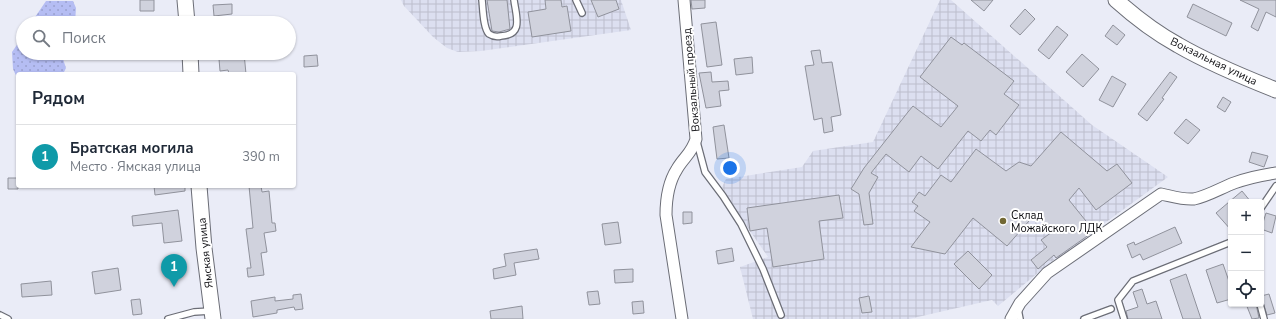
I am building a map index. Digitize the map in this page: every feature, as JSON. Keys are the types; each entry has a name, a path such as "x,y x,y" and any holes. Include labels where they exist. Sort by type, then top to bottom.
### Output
{"main road":[{"path":"185,0 186,16"},
{"name":"Вокзальная улица","path":"1116,0 1142,21 1176,44 1222,67 1276,90"},
{"path":"190,60 191,72"},
{"name":"Ямская улица","path":"199,188 204,248 213,315"}],"street":[{"name":"Вокзальный проезд","path":"682,319 666,215 666,198 670,183 676,170 692,151 696,139 684,0"},
{"path":"1011,319 1020,303 1047,273 1161,194 1176,198 1194,199 1221,190 1240,181 1259,175 1276,173"}],"lane":[{"path":"482,0 486,28 489,34 496,37 512,33 517,28 514,0"},
{"path":"576,0 582,13"},
{"path":"696,139 704,172 723,196 741,224 763,269 781,315"},
{"path":"1264,204 1276,186"},
{"path":"1124,319 1118,300 1133,280 1228,243"},
{"path":"1018,306 1020,319"},
{"path":"1261,307 1264,319"},
{"path":"1084,319 1111,309"},
{"path":"168,319 194,312 213,315"},
{"path":"0,315 8,319"}],"shaded area":[{"path":"401,0 621,0 631,30 481,51 458,52 447,48 433,37 404,6"},
{"path":"940,0 951,0 1092,125 1168,177 1098,228 1059,261 1056,258 998,306 992,300 909,319 753,319 740,267 768,257 722,187 726,179 802,167 813,151 873,142"},
{"path":"46,1 73,1 76,8 75,16 36,16"},
{"path":"16,46 16,60 63,60 66,68 64,72 16,72 16,76 13,69 12,52"}],"building":[{"path":"140,0 154,0 154,11 140,11"},
{"path":"487,0 507,0 510,29 499,32 492,31"},
{"path":"545,0 561,0 562,7 567,6 571,31 532,37 528,12 546,9"},
{"path":"591,0 616,0 619,9 598,17"},
{"path":"691,0 705,0 705,8 692,9"},
{"path":"971,0 993,0 984,11"},
{"path":"1240,0 1276,0 1276,17 1266,12 1258,31 1251,27 1259,9"},
{"path":"232,4 232,14 214,16 213,5"},
{"path":"1193,4 1232,23 1226,36 1187,17"},
{"path":"1025,9 1035,19 1020,35 1010,26"},
{"path":"716,22 722,65 707,67 701,24"},
{"path":"1113,25 1125,35 1117,45 1105,36"},
{"path":"1057,26 1068,35 1049,59 1038,50"},
{"path":"951,37 962,45 964,43 1014,81 1004,94 1019,105 996,135 990,130 981,141 968,131 938,169 921,156 909,172 886,154 871,173 878,177 869,193 873,224 864,225 859,194 851,189 864,168 908,112 913,106 941,127 958,106 920,77"},
{"path":"820,50 822,63 832,62 841,115 831,117 833,131 824,133 822,118 814,120 805,66 814,65 811,51"},
{"path":"1082,54 1099,69 1083,87 1066,72"},
{"path":"317,55 318,66 304,67 304,56"},
{"path":"752,57 753,73 736,75 734,59"},
{"path":"219,60 245,60 246,72 228,72 228,70 220,71"},
{"path":"711,72 712,82 728,81 729,90 719,91 721,106 706,108 699,73"},
{"path":"1170,72 1177,77 1162,98 1164,99 1147,121 1138,114"},
{"path":"1112,76 1126,84 1113,107 1099,100"},
{"path":"1223,97 1231,102 1225,112 1217,107"},
{"path":"1186,119 1200,130 1188,144 1174,133"},
{"path":"724,125 729,158 717,159 713,127"},
{"path":"1061,132 1107,171 1117,164 1132,183 1096,210 1079,188 1069,200 1094,231 1093,232 1056,258 1054,255 1038,269 1031,260 1047,247 1041,240 1052,232 1036,213 1007,246 973,218 945,254 911,247 930,222 914,211 918,206 912,202 919,192 925,196 941,175 951,182 976,149 1006,171 1019,162 1031,166"},
{"path":"1252,152 1268,156 1264,167 1249,162"},
{"path":"8,178 16,178 16,188 18,189 8,189"},
{"path":"154,188 185,188 185,191 155,195"},
{"path":"249,188 261,188 262,192 269,191 272,223 275,223 276,231 264,233 267,252 261,253 264,275 248,277 247,268 251,268 246,229 253,228"},
{"path":"1242,191 1249,199 1233,199"},
{"path":"839,195 843,218 819,221 824,259 773,267 767,228 750,231 747,208"},
{"path":"1228,203 1228,227 1216,213"},
{"path":"178,210 182,241 164,243 162,223 133,226 132,216"},
{"path":"683,212 692,212 692,223 683,224"},
{"path":"1266,213 1276,216 1272,233 1264,230 1264,219"},
{"path":"618,222 621,243 605,245 602,224"},
{"path":"1175,227 1182,243 1143,260 1140,254 1132,258 1127,245 1134,242 1135,245"},
{"path":"732,248 734,261 718,264 716,251"},
{"path":"537,249 539,259 514,263 516,275 494,279 493,269 506,266 504,254"},
{"path":"968,251 992,275 979,289 954,264"},
{"path":"1223,264 1228,278 1228,300 1217,303 1206,270"},
{"path":"118,268 121,290 95,294 92,272"},
{"path":"633,269 633,282 615,283 614,270"},
{"path":"1186,274 1201,319 1183,319 1170,280"},
{"path":"51,281 52,295 22,297 21,284"},
{"path":"1142,289 1147,304 1156,301 1162,319 1128,319 1126,311 1138,307 1133,292"},
{"path":"598,291 600,304 589,305 587,292"},
{"path":"301,294 303,309 295,310 294,307 277,310 277,313 253,317 251,301 275,297 275,301 293,299 293,295"},
{"path":"1269,294 1275,313 1267,315 1264,306 1264,295"},
{"path":"869,296 872,312 862,313 859,298"},
{"path":"140,299 142,314 133,315 131,300"},
{"path":"643,301 644,313 633,314 632,302"},
{"path":"522,306 523,319 491,319 490,311"},
{"path":"1247,307 1257,307 1259,318 1252,319"}],"place":[{"name":"Склад Можайского ЛДК","path":"1003,221"},
{"name":"Братская могила","path":"174,287"}]}
